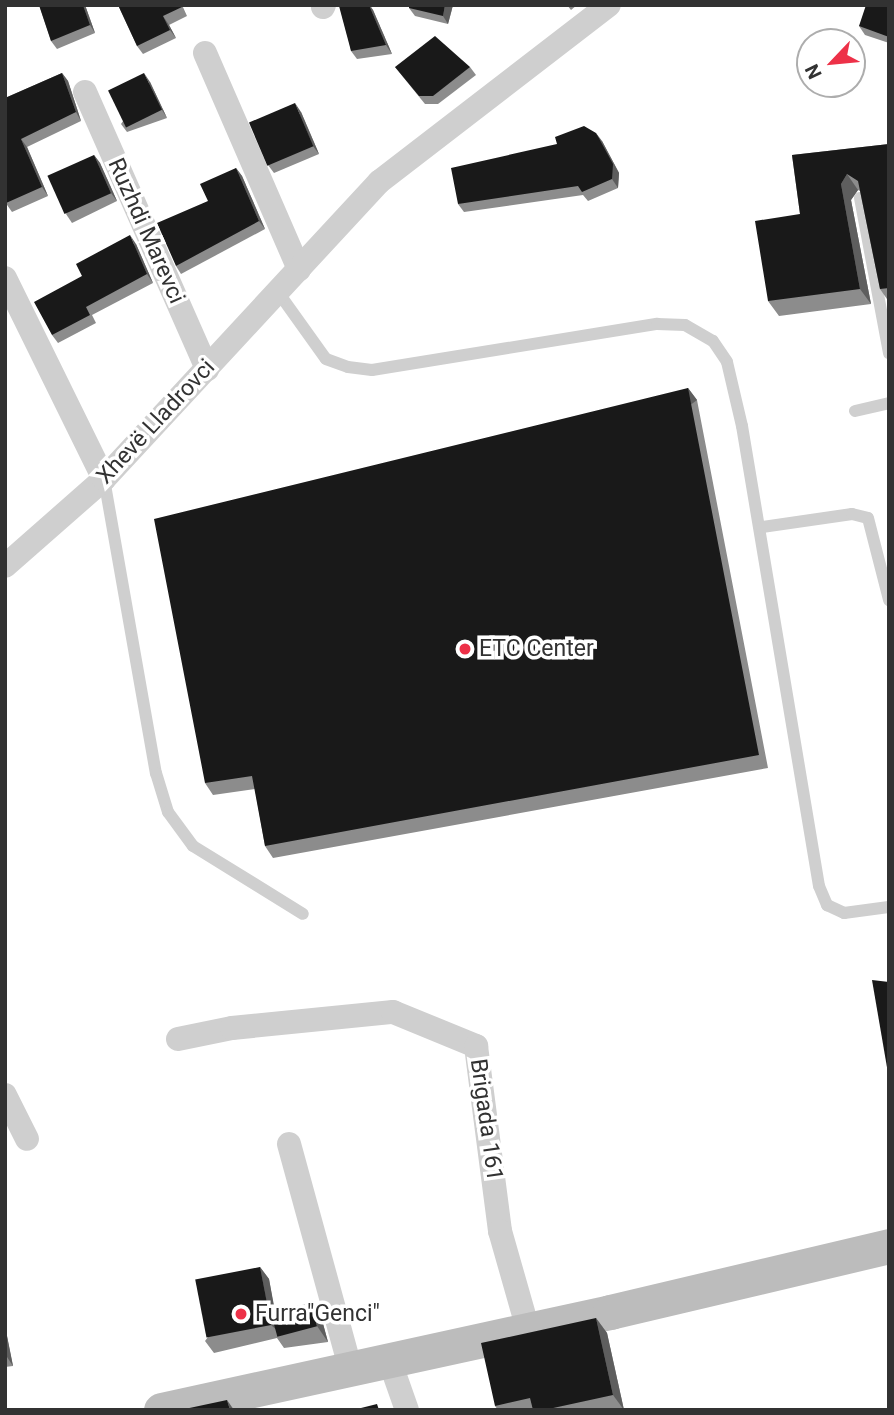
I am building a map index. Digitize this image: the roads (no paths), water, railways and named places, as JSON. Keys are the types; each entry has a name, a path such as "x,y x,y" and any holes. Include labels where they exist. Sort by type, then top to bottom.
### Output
{"street":[{"name":"Xhevë Lladrovci","path":"5,566 104,479 379,182 608,5"},
{"path":"205,54 299,269"},
{"name":"Ruzhdi Marevci","path":"85,92 207,369"},
{"path":"5,278 104,479"},
{"name":"Brigada 161","path":"178,1039 232,1028 393,1012 476,1046 500,1231 528,1329"},
{"path":"5,1095 27,1139"},
{"path":"289,1144 350,1367"},
{"path":"161,1410 889,1246"},
{"path":"389,1359 407,1410"}],"lane":[{"path":"860,198 889,353"},
{"path":"278,292 326,359 372,370 657,324 685,326 713,341 727,362 762,527 819,886 827,905 844,913 889,908"},
{"path":"855,411 889,404"},
{"path":"104,479 156,773 169,812 193,846 303,914"},
{"path":"762,527 852,514 868,518 889,600"}],"place":[{"name":"ETC Center","path":"465,649"},
{"name":"Furra\"Genci\"","path":"241,1314"}]}
